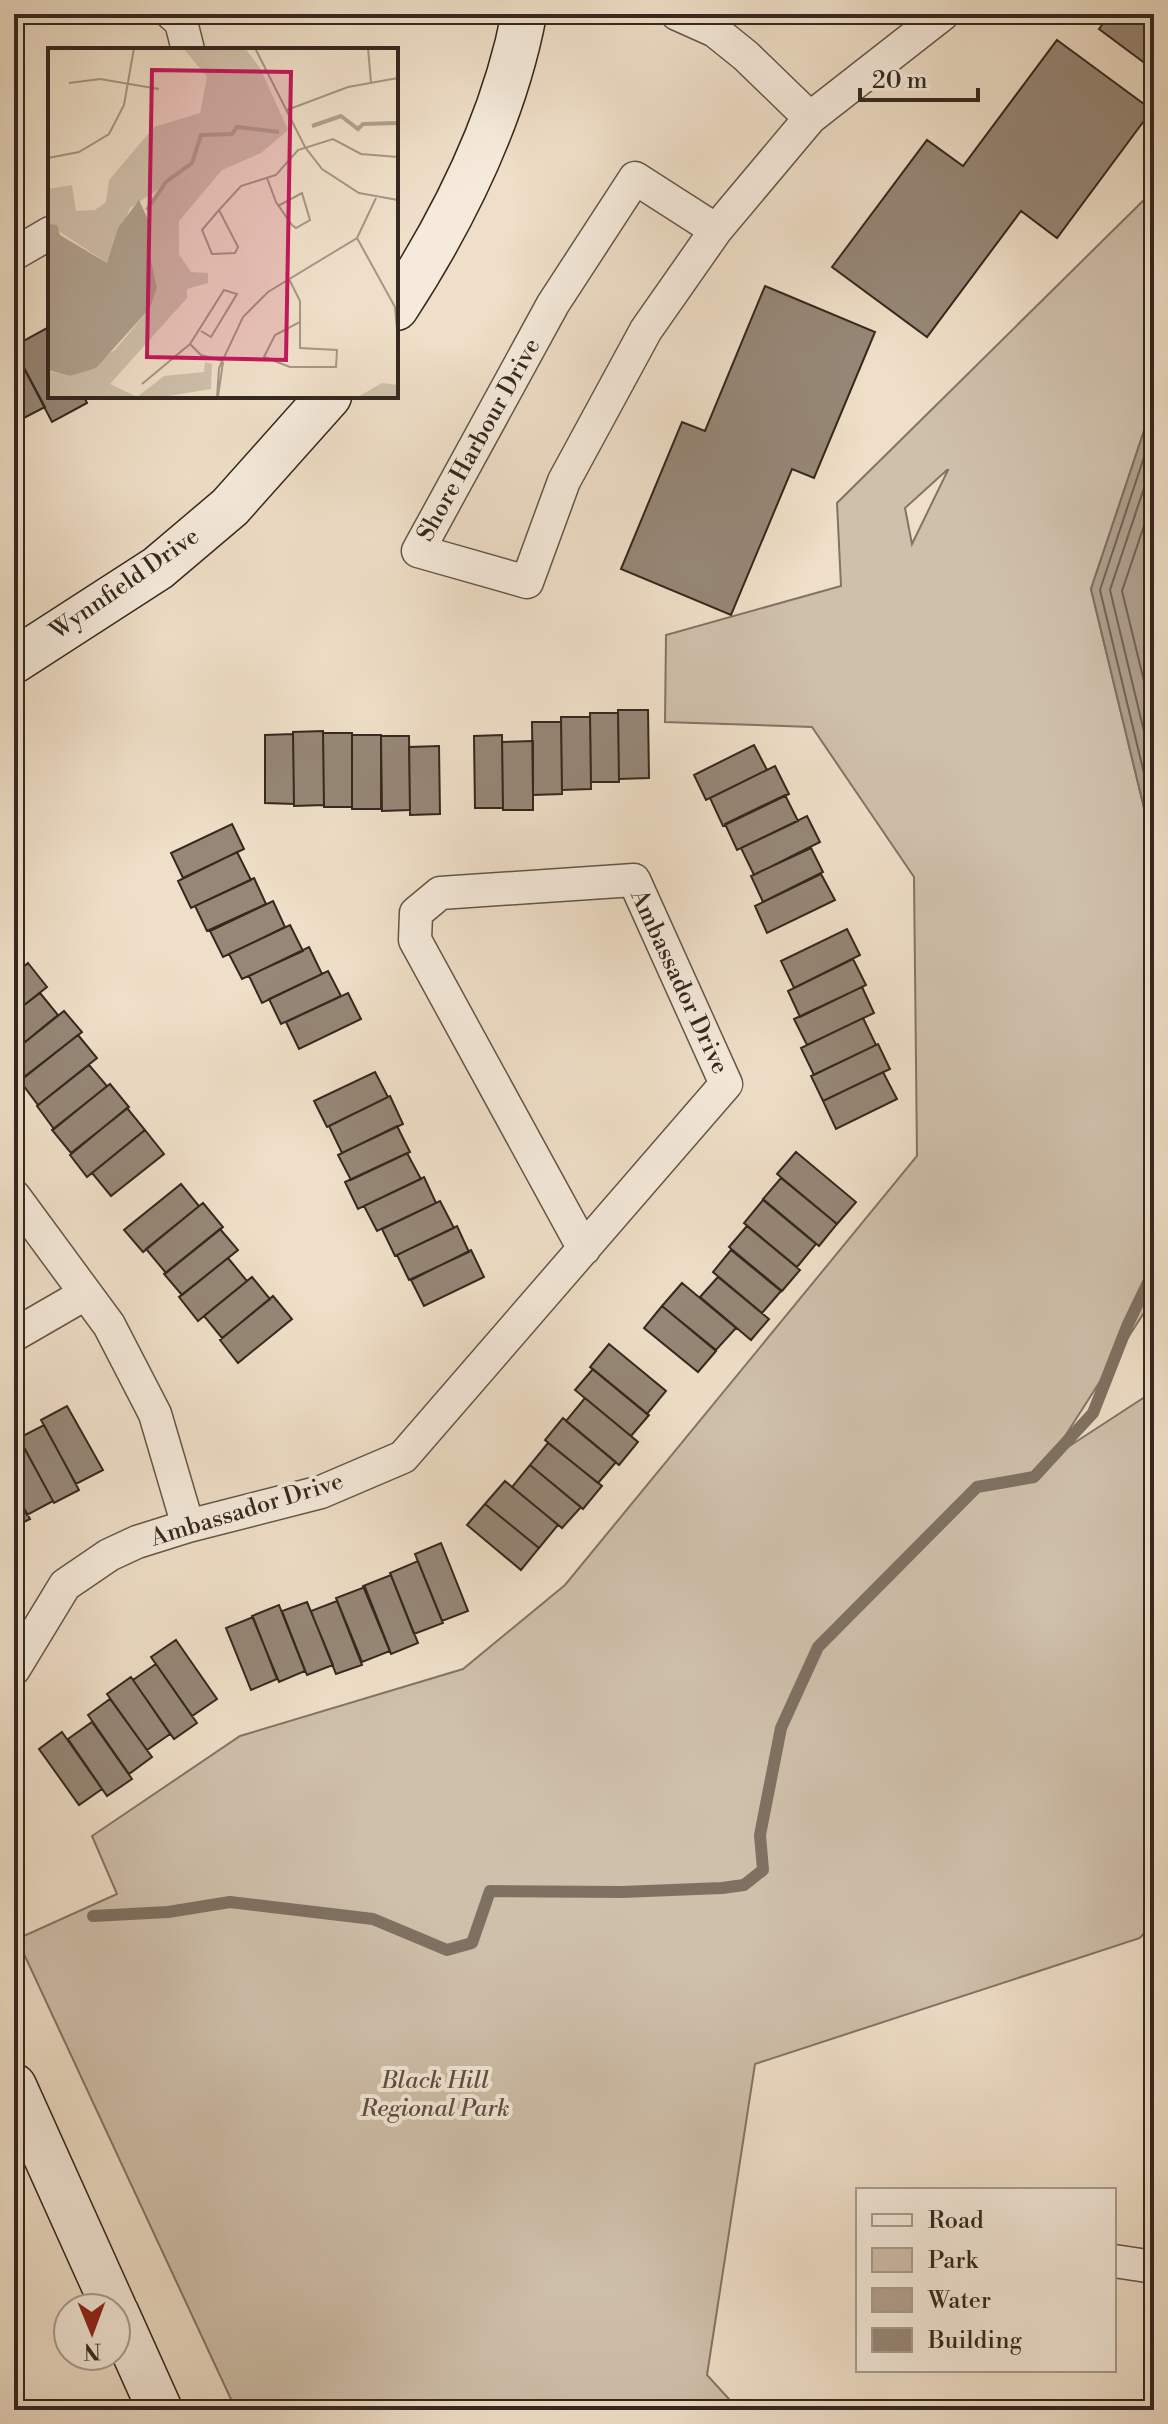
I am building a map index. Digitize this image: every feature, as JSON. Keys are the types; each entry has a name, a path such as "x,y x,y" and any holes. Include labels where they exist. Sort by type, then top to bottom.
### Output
{"street":[{"path":"172,14 181,22 188,48"},
{"path":"398,305 428,258 472,171 511,72 524,14"},
{"path":"677,14 715,31 746,56 810,118"},
{"name":"Shore Harbour Drive","path":"716,230 635,178 553,304 418,551 527,582 564,481 646,330 716,230 810,118 943,14"},
{"path":"14,254 48,234"},
{"name":"Wynnfield Drive","path":"14,661 158,568 218,517 327,398"},
{"name":"Ambassador Drive","path":"14,1669 65,1585 109,1555 137,1542 188,1526 321,1492 403,1457 584,1249 726,1084 634,880 440,893 416,913 415,940 584,1249"},
{"path":"14,1196 109,1325 155,1414 188,1526"},
{"path":"14,1335 85,1294"},
{"path":"17,2100 107,2292"},
{"path":"1116,2261 1154,2267"},
{"path":"132,2348 160,2410"}],"green space":[{"name":"Black Hill Regional Park","path":"1154,190 1154,409 1091,589 1154,849 1154,1297 1051,1458 1154,1391 1154,1921 1140,1938 755,2064 707,2375 739,2410 236,2410 17,1939 117,1894 92,1836 240,1736 463,1669 565,1585 917,1156 914,877 812,727 665,722 666,635 841,586 837,503","holes":["948,470 912,544 905,508"]}],"water":[{"path":"1154,409 1154,849 1091,589"}],"building":[{"path":"1110,14 1154,14 1154,70 1099,29"},
{"path":"1057,40 1152,110 1057,238 1021,211 927,337 832,267 927,140 963,166"},
{"path":"765,286 875,332 814,478 792,469 731,615 621,569 682,422 705,431"},
{"path":"47,328 48,398 85,398 87,403 52,422 14,346"},
{"path":"14,349 45,407 14,423"},
{"path":"618,710 648,710 649,778 619,779"},
{"path":"590,713 618,713 619,782 591,782"},
{"path":"561,717 590,717 591,789 562,790"},
{"path":"532,722 561,722 562,794 533,795"},
{"path":"323,731 324,805 294,806 293,732"},
{"path":"323,733 352,733 352,807 324,807"},
{"path":"293,734 294,804 265,803 265,735"},
{"path":"352,735 381,735 381,809 352,809"},
{"path":"502,735 503,808 475,808 474,736"},
{"path":"381,736 409,736 410,810 382,811"},
{"path":"533,741 533,810 503,810 502,742"},
{"path":"754,745 767,770 706,800 694,775"},
{"path":"439,746 440,814 410,815 409,747"},
{"path":"775,766 789,794 723,826 710,798"},
{"path":"785,795 798,821 737,850 725,824"},
{"path":"807,816 820,842 754,875 741,848"},
{"path":"232,824 244,849 183,878 171,853"},
{"path":"811,848 823,872 763,902 751,876"},
{"path":"237,852 251,880 191,908 178,881"},
{"path":"821,874 835,900 767,933 755,906"},
{"path":"254,878 266,904 207,931 195,906"},
{"path":"273,901 285,927 223,957 210,931"},
{"path":"290,925 303,951 242,979 229,954"},
{"path":"847,929 860,955 794,988 781,961"},
{"path":"309,947 322,974 262,1003 249,976"},
{"path":"853,959 866,985 800,1017 788,991"},
{"path":"28,963 47,987 14,1013 14,975"},
{"path":"328,971 341,996 281,1024 269,999"},
{"path":"862,987 874,1013 807,1045 794,1019"},
{"path":"40,993 58,1015 14,1051 14,1013"},
{"path":"348,993 361,1019 299,1049 286,1022"},
{"path":"64,1011 82,1032 24,1077 14,1065 14,1051"},
{"path":"863,1018 876,1045 814,1075 801,1048"},
{"path":"78,1035 97,1058 38,1105 20,1081"},
{"path":"878,1044 890,1069 823,1101 811,1076"},
{"path":"89,1065 107,1086 54,1129 37,1106"},
{"path":"375,1072 388,1097 327,1127 314,1101"},
{"path":"883,1072 897,1099 836,1129 823,1101"},
{"path":"110,1084 129,1107 71,1153 52,1130"},
{"path":"390,1096 403,1124 342,1153 329,1126"},
{"path":"127,1108 145,1130 87,1177 70,1155"},
{"path":"397,1126 410,1152 351,1180 338,1155"},
{"path":"145,1130 164,1154 111,1196 92,1173"},
{"path":"796,1152 856,1202 837,1224 777,1174"},
{"path":"407,1153 421,1179 358,1209 345,1182"},
{"path":"424,1177 436,1203 377,1231 364,1206"},
{"path":"781,1178 837,1224 819,1246 763,1199"},
{"path":"181,1184 199,1206 143,1252 124,1230"},
{"path":"763,1200 816,1244 797,1267 744,1223"},
{"path":"440,1201 454,1228 395,1256 382,1229"},
{"path":"203,1203 223,1227 166,1273 146,1249"},
{"path":"457,1226 469,1252 409,1280 397,1255"},
{"path":"747,1226 800,1270 782,1291 729,1247"},
{"path":"220,1229 238,1250 182,1295 164,1274"},
{"path":"471,1250 484,1277 424,1306 411,1280"},
{"path":"731,1250 781,1291 762,1313 713,1272"},
{"path":"228,1258 247,1281 198,1321 179,1297"},
{"path":"252,1277 270,1299 222,1338 204,1316"},
{"path":"718,1277 769,1319 751,1340 700,1297"},
{"path":"682,1283 736,1328 716,1350 662,1306"},
{"path":"273,1296 292,1319 238,1363 220,1340"},
{"path":"662,1306 716,1351 698,1372 644,1328"},
{"path":"609,1344 666,1391 647,1414 590,1367"},
{"path":"593,1369 649,1415 631,1436 575,1390"},
{"path":"585,1398 638,1442 619,1465 566,1421"},
{"path":"67,1406 103,1470 76,1484 41,1420"},
{"path":"563,1418 616,1462 598,1483 545,1440"},
{"path":"44,1425 79,1490 54,1503 19,1438"},
{"path":"21,1442 53,1501 27,1515 14,1490 14,1445"},
{"path":"548,1443 602,1486 583,1509 530,1465"},
{"path":"530,1465 581,1507 562,1528 512,1487"},
{"path":"505,1481 558,1525 539,1548 485,1504"},
{"path":"14,1490 30,1519 14,1527"},
{"path":"485,1504 539,1548 521,1570 467,1525"},
{"path":"441,1543 468,1611 442,1621 415,1554"},
{"path":"418,1561 443,1623 414,1634 390,1573"},
{"path":"391,1575 418,1643 391,1654 363,1586"},
{"path":"365,1587 390,1651 362,1662 336,1598"},
{"path":"337,1601 362,1665 336,1674 311,1611"},
{"path":"307,1602 333,1665 307,1675 282,1611"},
{"path":"279,1605 305,1671 279,1682 252,1616"},
{"path":"253,1617 277,1679 251,1690 226,1628"},
{"path":"176,1640 217,1699 192,1716 151,1657"},
{"path":"156,1664 197,1723 174,1739 133,1680"},
{"path":"131,1677 170,1734 147,1750 107,1694"},
{"path":"110,1699 152,1757 129,1774 88,1715"},
{"path":"92,1722 132,1779 107,1796 68,1739"},
{"path":"62,1732 102,1789 79,1805 39,1749"}],"waterway":[{"path":"93,1916 168,1912 230,1902 373,1919 447,1950 472,1943 490,1891 622,1892 744,1885 763,1870 760,1835 781,1728 818,1647 977,1487 1034,1477 1093,1413 1128,1324 1154,1270"}]}
